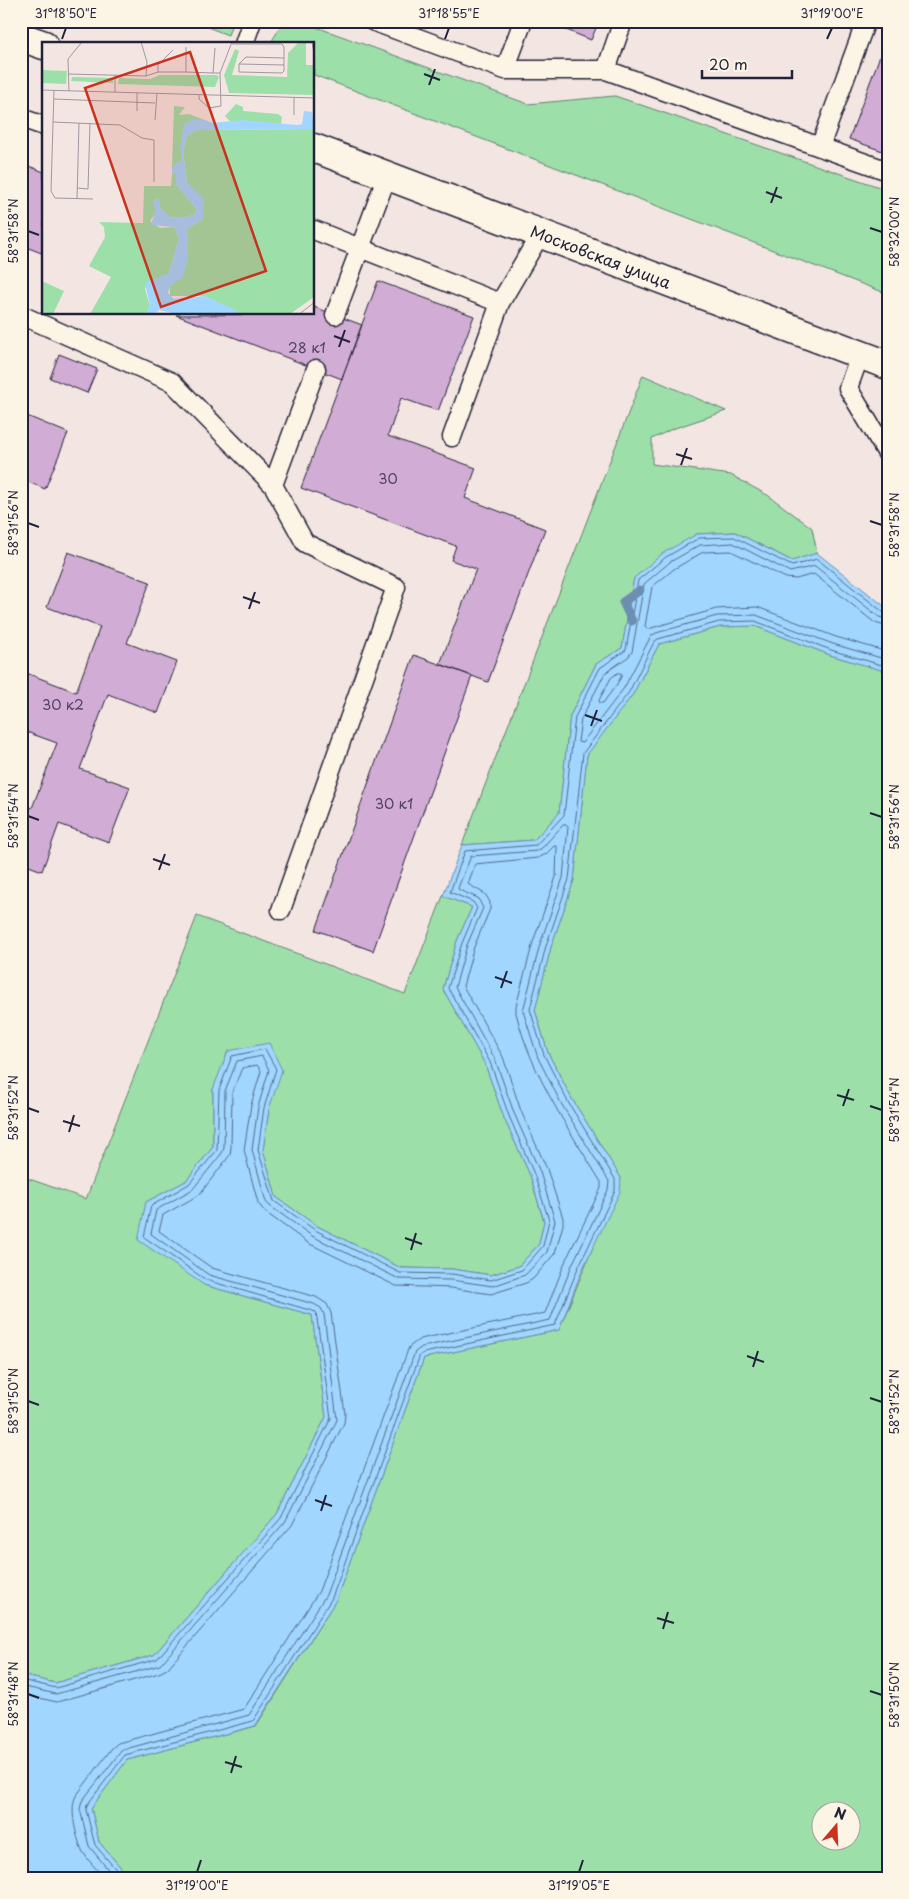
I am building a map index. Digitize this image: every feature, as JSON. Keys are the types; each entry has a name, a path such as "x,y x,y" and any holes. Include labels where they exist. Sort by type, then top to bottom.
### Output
{"main road":[{"path":"21,37 42,44"},
{"name":"Московская улица","path":"315,148 888,365"}],"lane":[{"path":"245,42 252,21"},
{"path":"372,21 505,70 606,70 888,171"},
{"path":"505,70 523,21"},
{"path":"606,70 623,21"},
{"path":"820,147 866,21"},
{"path":"21,118 42,125"},
{"path":"335,315 387,176"},
{"path":"315,230 500,302"},
{"path":"452,437 500,302 541,234"},
{"path":"21,315 172,382 272,485 305,543 396,587 281,910"},
{"path":"860,355 848,388 888,455"},
{"path":"272,485 316,369"}],"green space":[{"path":"192,21 233,21 228,35"},
{"path":"284,21 300,21 528,104 615,96 888,190 888,294 315,75 315,42 271,42"},
{"path":"643,375 726,411 672,429 652,439 652,464 731,475 769,496 812,528 817,553 792,561 735,532 697,534 634,578 622,648 596,664 570,716 559,813 534,840 462,845"},
{"path":"755,626 830,655 888,672 888,1878 165,1878 122,1869 99,1842 91,1808 127,1760 256,1726 336,1600 424,1358 559,1330 621,1178 572,1099 548,1053 535,1010 551,947 574,880 587,754 633,694 659,644 720,627"},
{"path":"443,896 472,907 457,941 443,989 485,1064 504,1118 530,1175 544,1222 539,1244 519,1266 491,1275 452,1269 401,1268 317,1226 276,1197 263,1150 269,1109 213,1089 213,1147 186,1181 146,1202 204,1285 312,1315 326,1417 277,1514 154,1655 55,1683 21,1675 21,1176 86,1199 197,916 405,994"}],"water":[{"path":"735,532 792,561 817,553 888,609 888,672 830,655 755,626 720,627 659,644 633,694 587,755 574,880 551,947 535,1010 548,1053 572,1099 621,1178 620,1192 582,1270 559,1330 424,1358 336,1600 255,1726 127,1760 91,1808 99,1842 122,1869 165,1878 21,1878 21,1675 55,1683 154,1655 277,1514 326,1417 312,1315 204,1285 138,1240 146,1202 186,1181 213,1147 213,1089 228,1051 269,1043 282,1070 269,1109 263,1150 276,1197 317,1226 401,1268 452,1269 491,1275 519,1266 539,1244 544,1221 530,1175 504,1118 485,1064 443,989 457,941 472,907 443,896 462,845 534,840 559,813 570,716 596,664 622,648 634,578 663,553 697,534"}],"building":[{"path":"556,21 599,21 591,40 554,25"},
{"path":"888,34 888,153 849,139"},
{"path":"21,163 42,171 42,253 21,245"},
{"path":"378,281 474,316 438,411 401,398 388,436 476,468 465,498 545,529 488,682 440,664 476,569 451,560 456,546 301,488"},
{"path":"315,307 362,325 342,379 176,315 315,315"},
{"path":"59,354 97,369 87,393 50,378"},
{"path":"27,416 68,433 45,489 21,479 21,429"},
{"path":"68,552 150,582 127,643 177,662 158,713 108,694 80,769 130,787 109,842 59,824 42,871 21,863 21,804 32,808 57,743 21,730 21,671 76,692 100,627 47,607"},
{"path":"414,655 472,676 373,951 316,930"}],"waterway":[{"path":"632,621 623,602 640,590"}]}
